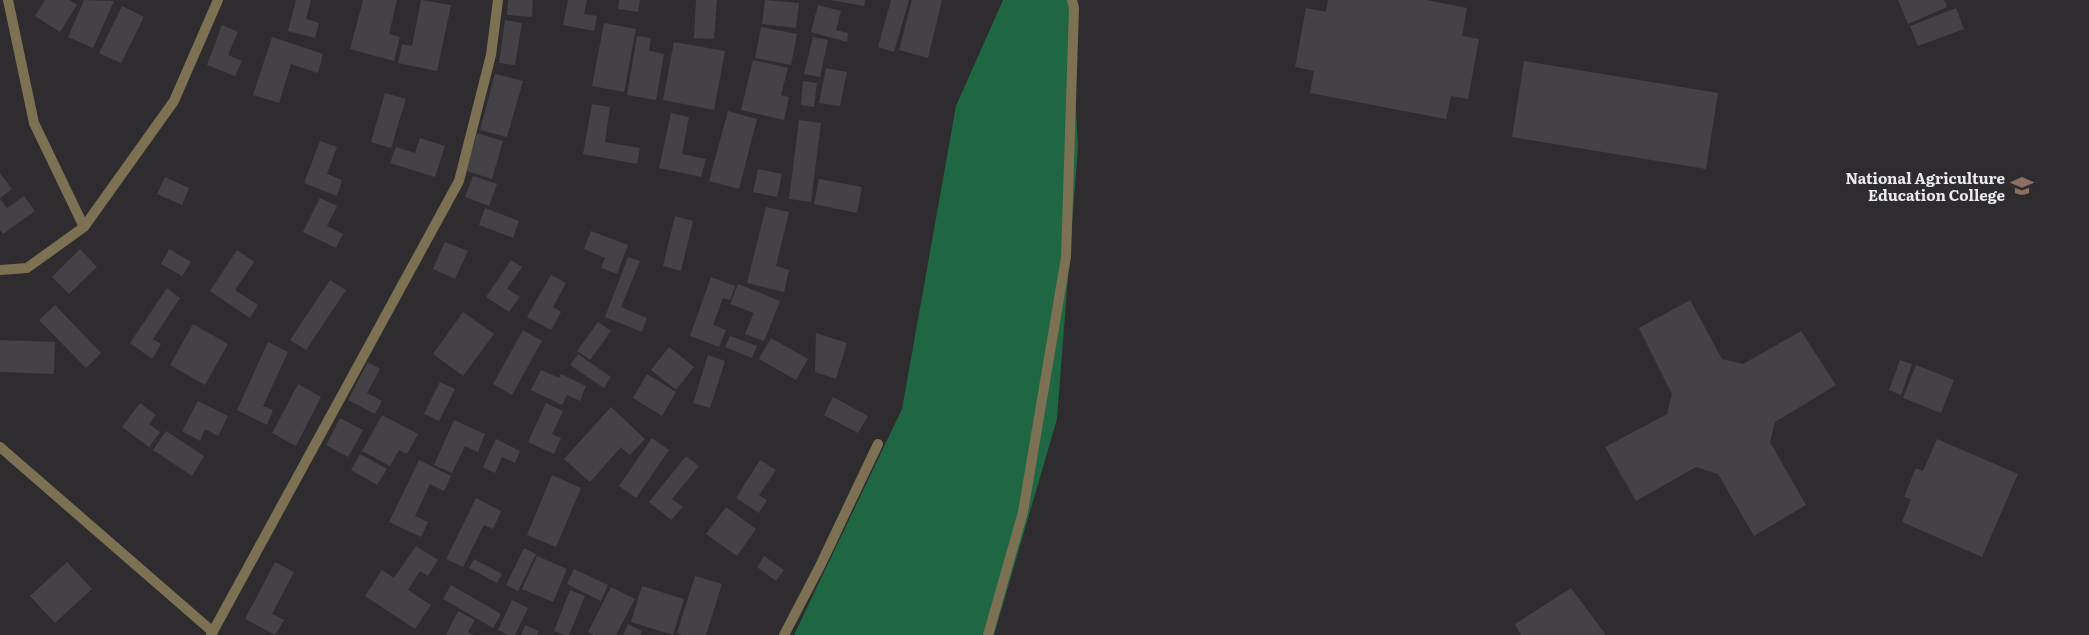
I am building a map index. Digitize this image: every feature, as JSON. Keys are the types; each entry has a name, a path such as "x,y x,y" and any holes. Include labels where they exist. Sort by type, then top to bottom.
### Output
{"street":[{"path":"8,0 34,123 84,227"},
{"path":"0,270 26,268 84,227 174,100 218,0"},
{"path":"0,447 212,634 459,182 491,55 498,0"},
{"path":"988,635 1023,512 1066,257 1074,8 1072,0"},
{"path":"784,635 820,566 878,444"}],"green space":[{"path":"1003,0 1070,0 1078,147 1057,419 994,635 794,635 902,409 956,106"}],"building":[{"path":"45,0 69,0 77,5 60,32 35,16"},
{"path":"84,0 114,1 93,48 68,37"},
{"path":"296,0 311,0 306,19 319,23 315,38 288,31"},
{"path":"363,0 397,0 389,34 400,37 394,61 350,49"},
{"path":"421,0 451,5 437,71 398,63 402,44 412,46"},
{"path":"508,0 533,0 532,17 507,15"},
{"path":"568,0 587,0 584,14 597,16 594,31 563,25"},
{"path":"619,0 640,0 638,12 618,9"},
{"path":"696,0 717,0 714,39 694,38"},
{"path":"765,0 799,3 796,28 762,24"},
{"path":"831,0 865,0 864,6"},
{"path":"891,0 909,0 894,52 878,47"},
{"path":"912,0 942,0 928,58 899,50"},
{"path":"1328,0 1426,0 1467,8 1462,36 1479,39 1468,99 1451,96 1446,119 1310,93 1314,71 1295,67 1306,8 1326,12"},
{"path":"1898,0 1944,0 1947,7 1908,24"},
{"path":"818,5 841,11 836,30 848,33 847,42 811,32"},
{"path":"122,6 144,17 121,63 99,53"},
{"path":"1956,8 1964,29 1918,46 1910,26"},
{"path":"505,20 522,23 515,65 499,63"},
{"path":"604,23 636,29 624,92 592,86"},
{"path":"222,25 238,32 228,55 242,61 235,76 207,65"},
{"path":"761,27 797,34 791,65 755,58"},
{"path":"637,36 651,38 649,51 664,54 656,100 627,95"},
{"path":"272,37 323,54 318,73 291,64 279,103 253,95"},
{"path":"813,37 828,40 820,77 804,74"},
{"path":"674,42 725,51 714,110 663,100"},
{"path":"753,60 788,68 781,95 789,97 784,120 741,110"},
{"path":"1524,61 1718,93 1706,169 1512,137"},
{"path":"826,68 847,72 840,106 819,103"},
{"path":"495,74 523,81 507,137 480,130"},
{"path":"803,81 817,83 814,107 801,105"},
{"path":"385,93 406,99 391,148 371,142"},
{"path":"592,104 610,107 605,142 640,148 637,164 583,154"},
{"path":"728,111 757,119 739,189 709,181"},
{"path":"671,113 689,117 682,154 706,159 701,177 659,168"},
{"path":"799,120 821,123 811,202 789,199"},
{"path":"477,133 503,141 492,179 466,171"},
{"path":"420,138 445,146 435,177 390,163 396,147 415,153"},
{"path":"320,141 337,147 327,174 342,180 337,196 304,183"},
{"path":"758,169 782,174 777,197 753,192"},
{"path":"0,173 12,189 0,198"},
{"path":"473,176 497,184 489,206 465,197"},
{"path":"165,177 189,188 182,205 157,194"},
{"path":"819,179 862,187 857,213 814,204"},
{"path":"24,196 35,211 3,234 0,229 0,199 7,208"},
{"path":"320,198 337,206 327,226 343,234 336,248 303,232"},
{"path":"766,207 789,212 776,266 789,270 784,292 747,283"},
{"path":"485,208 519,221 513,238 479,225"},
{"path":"675,216 693,221 681,271 663,266"},
{"path":"591,231 628,245 617,274 601,268 605,258 584,249"},
{"path":"445,242 468,251 455,279 433,269"},
{"path":"80,249 97,267 69,294 52,277"},
{"path":"169,249 191,262 182,276 161,264"},
{"path":"237,250 254,262 235,290 258,305 250,318 210,291"},
{"path":"628,257 640,261 621,307 647,318 642,332 605,317"},
{"path":"511,260 522,267 507,289 520,297 509,312 486,297"},
{"path":"551,275 566,283 553,307 561,312 551,330 527,317"},
{"path":"711,277 735,286 730,300 723,298 713,325 726,330 719,347 690,336"},
{"path":"330,280 346,290 306,350 290,340"},
{"path":"738,284 780,301 764,341 745,334 754,313 730,304"},
{"path":"167,288 180,298 153,339 161,344 152,359 130,343"},
{"path":"1690,300 1722,359 1743,364 1801,331 1836,385 1775,422 1770,442 1806,505 1754,536 1718,474 1696,467 1636,501 1605,447 1667,414 1672,394 1639,328"},
{"path":"55,305 101,353 86,368 39,320"},
{"path":"463,312 494,334 463,376 433,354"},
{"path":"598,322 611,331 590,360 577,351"},
{"path":"193,324 228,344 205,385 170,365"},
{"path":"523,330 542,341 512,395 493,384"},
{"path":"816,333 847,343 836,379 815,372"},
{"path":"730,336 757,346 752,358 725,347"},
{"path":"771,338 808,359 796,380 759,359"},
{"path":"0,340 55,342 54,374 0,372"},
{"path":"268,342 288,352 263,406 273,410 267,425 237,410"},
{"path":"669,347 694,367 676,390 651,370"},
{"path":"578,354 611,377 604,388 570,365"},
{"path":"708,355 725,361 710,408 693,403"},
{"path":"1900,360 1912,364 1901,395 1889,390"},
{"path":"368,362 380,369 367,393 382,401 375,414 348,400"},
{"path":"1916,365 1954,380 1941,413 1903,398"},
{"path":"541,370 559,378 561,374 586,386 580,401 567,395 562,405 531,390"},
{"path":"647,374 676,392 662,416 633,398"},
{"path":"440,382 455,389 439,421 424,414"},
{"path":"298,384 321,397 296,446 272,433"},
{"path":"833,397 868,416 858,433 824,415"},
{"path":"198,401 228,416 218,436 205,429 200,441 182,431"},
{"path":"140,403 156,415 149,424 160,432 149,447 122,427"},
{"path":"546,403 563,411 552,434 561,438 554,454 528,442"},
{"path":"611,407 645,439 630,455 621,447 590,482 564,459"},
{"path":"382,415 418,434 407,454 399,450 390,466 362,451"},
{"path":"340,418 363,430 348,457 326,445"},
{"path":"454,420 485,434 478,452 465,446 452,473 434,465"},
{"path":"166,431 204,456 192,476 153,450"},
{"path":"652,438 669,450 636,498 619,486"},
{"path":"496,439 520,451 515,463 502,457 495,473 483,467"},
{"path":"1937,439 2018,474 1982,557 1902,522 1911,499 1904,497 1916,468 1923,471"},
{"path":"360,454 387,469 377,485 351,470"},
{"path":"686,456 699,466 672,499 683,507 671,520 649,502"},
{"path":"419,460 451,476 444,491 430,484 415,516 428,522 421,537 389,522"},
{"path":"760,460 776,470 759,495 767,500 759,513 736,498"},
{"path":"552,475 581,488 556,547 527,535"},
{"path":"476,498 501,511 493,529 484,525 463,567 446,559"},
{"path":"726,507 756,529 737,556 706,534"},
{"path":"416,546 438,560 428,576 420,571 408,590 431,605 415,629 365,596 382,570 394,578"},
{"path":"524,548 536,554 518,591 506,585"},
{"path":"537,556 567,569 553,602 522,589"},
{"path":"764,556 784,570 776,581 757,567"},
{"path":"474,559 502,574 497,583 469,568"},
{"path":"67,562 92,589 55,623 30,596"},
{"path":"275,562 294,572 272,614 284,620 275,635 245,619"},
{"path":"574,569 608,585 601,601 567,584"},
{"path":"695,576 722,584 706,635 683,635 677,633"},
{"path":"451,585 501,614 493,628 443,599"},
{"path":"642,586 684,599 673,635 631,622"},
{"path":"611,587 635,599 616,635 594,635 588,632"},
{"path":"1571,588 1606,635 1521,635 1515,624"},
{"path":"570,590 585,596 569,635 564,635 554,631"},
{"path":"512,600 528,608 515,635 508,635 498,630"},
{"path":"458,611 475,620 468,632 473,635 446,635"},
{"path":"628,624 642,631 640,635 623,635"},
{"path":"525,625 539,631 537,635 521,635"}],"place":[{"name":"National Agriculture Education College","path":"2022,186"}]}
